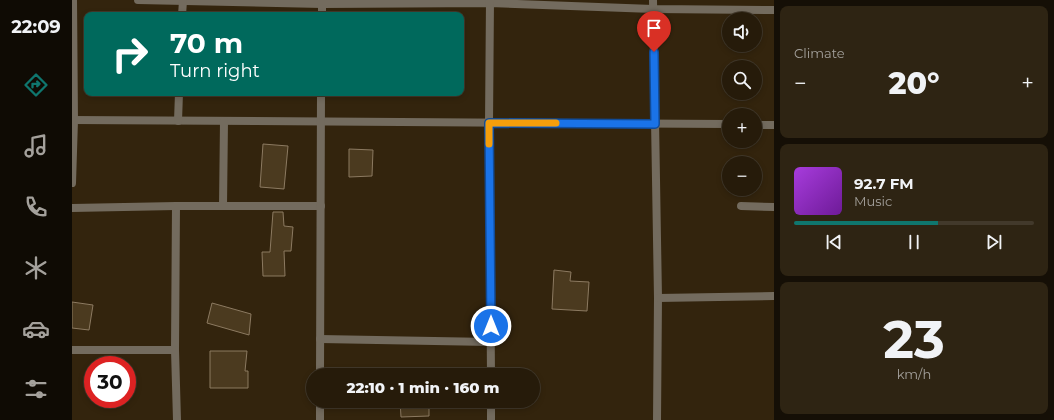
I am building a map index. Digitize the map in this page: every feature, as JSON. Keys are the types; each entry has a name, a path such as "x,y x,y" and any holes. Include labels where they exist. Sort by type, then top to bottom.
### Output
{"street":[{"path":"72,183 73,0"},
{"path":"138,0 322,2 490,1 653,9 774,10"},
{"path":"653,0 658,298 657,420"},
{"path":"182,12 183,1"},
{"path":"490,1 489,123 491,368"},
{"path":"178,121 179,96"},
{"path":"320,368 321,96"},
{"path":"73,120 722,124"},
{"path":"223,206 224,121"},
{"path":"762,125 774,125"},
{"path":"176,206 175,350 177,420"},
{"path":"72,208 321,206"},
{"path":"741,206 774,207"},
{"path":"658,298 774,296"},
{"path":"320,338 491,342"},
{"path":"72,350 175,350"},
{"path":"320,408 320,420"},
{"path":"491,408 491,420"}],"building":[{"path":"263,144 288,146 284,189 260,187"},
{"path":"349,149 373,150 372,176 349,177"},
{"path":"273,212 283,212 284,226 293,227 291,251 284,251 285,276 263,276 262,252 270,252"},
{"path":"554,270 571,272 570,281 589,282 587,311 552,309"},
{"path":"72,302 93,305 89,330 72,328"},
{"path":"212,303 251,314 249,335 207,323"},
{"path":"210,351 247,351 245,371 248,371 248,388 210,388"},
{"path":"400,408 429,408 429,416 401,417"}],"slow traffic":[{"path":"489,144 489,123 556,123"}],"route":[{"path":"491,326 489,123 655,124 654,52"}]}
